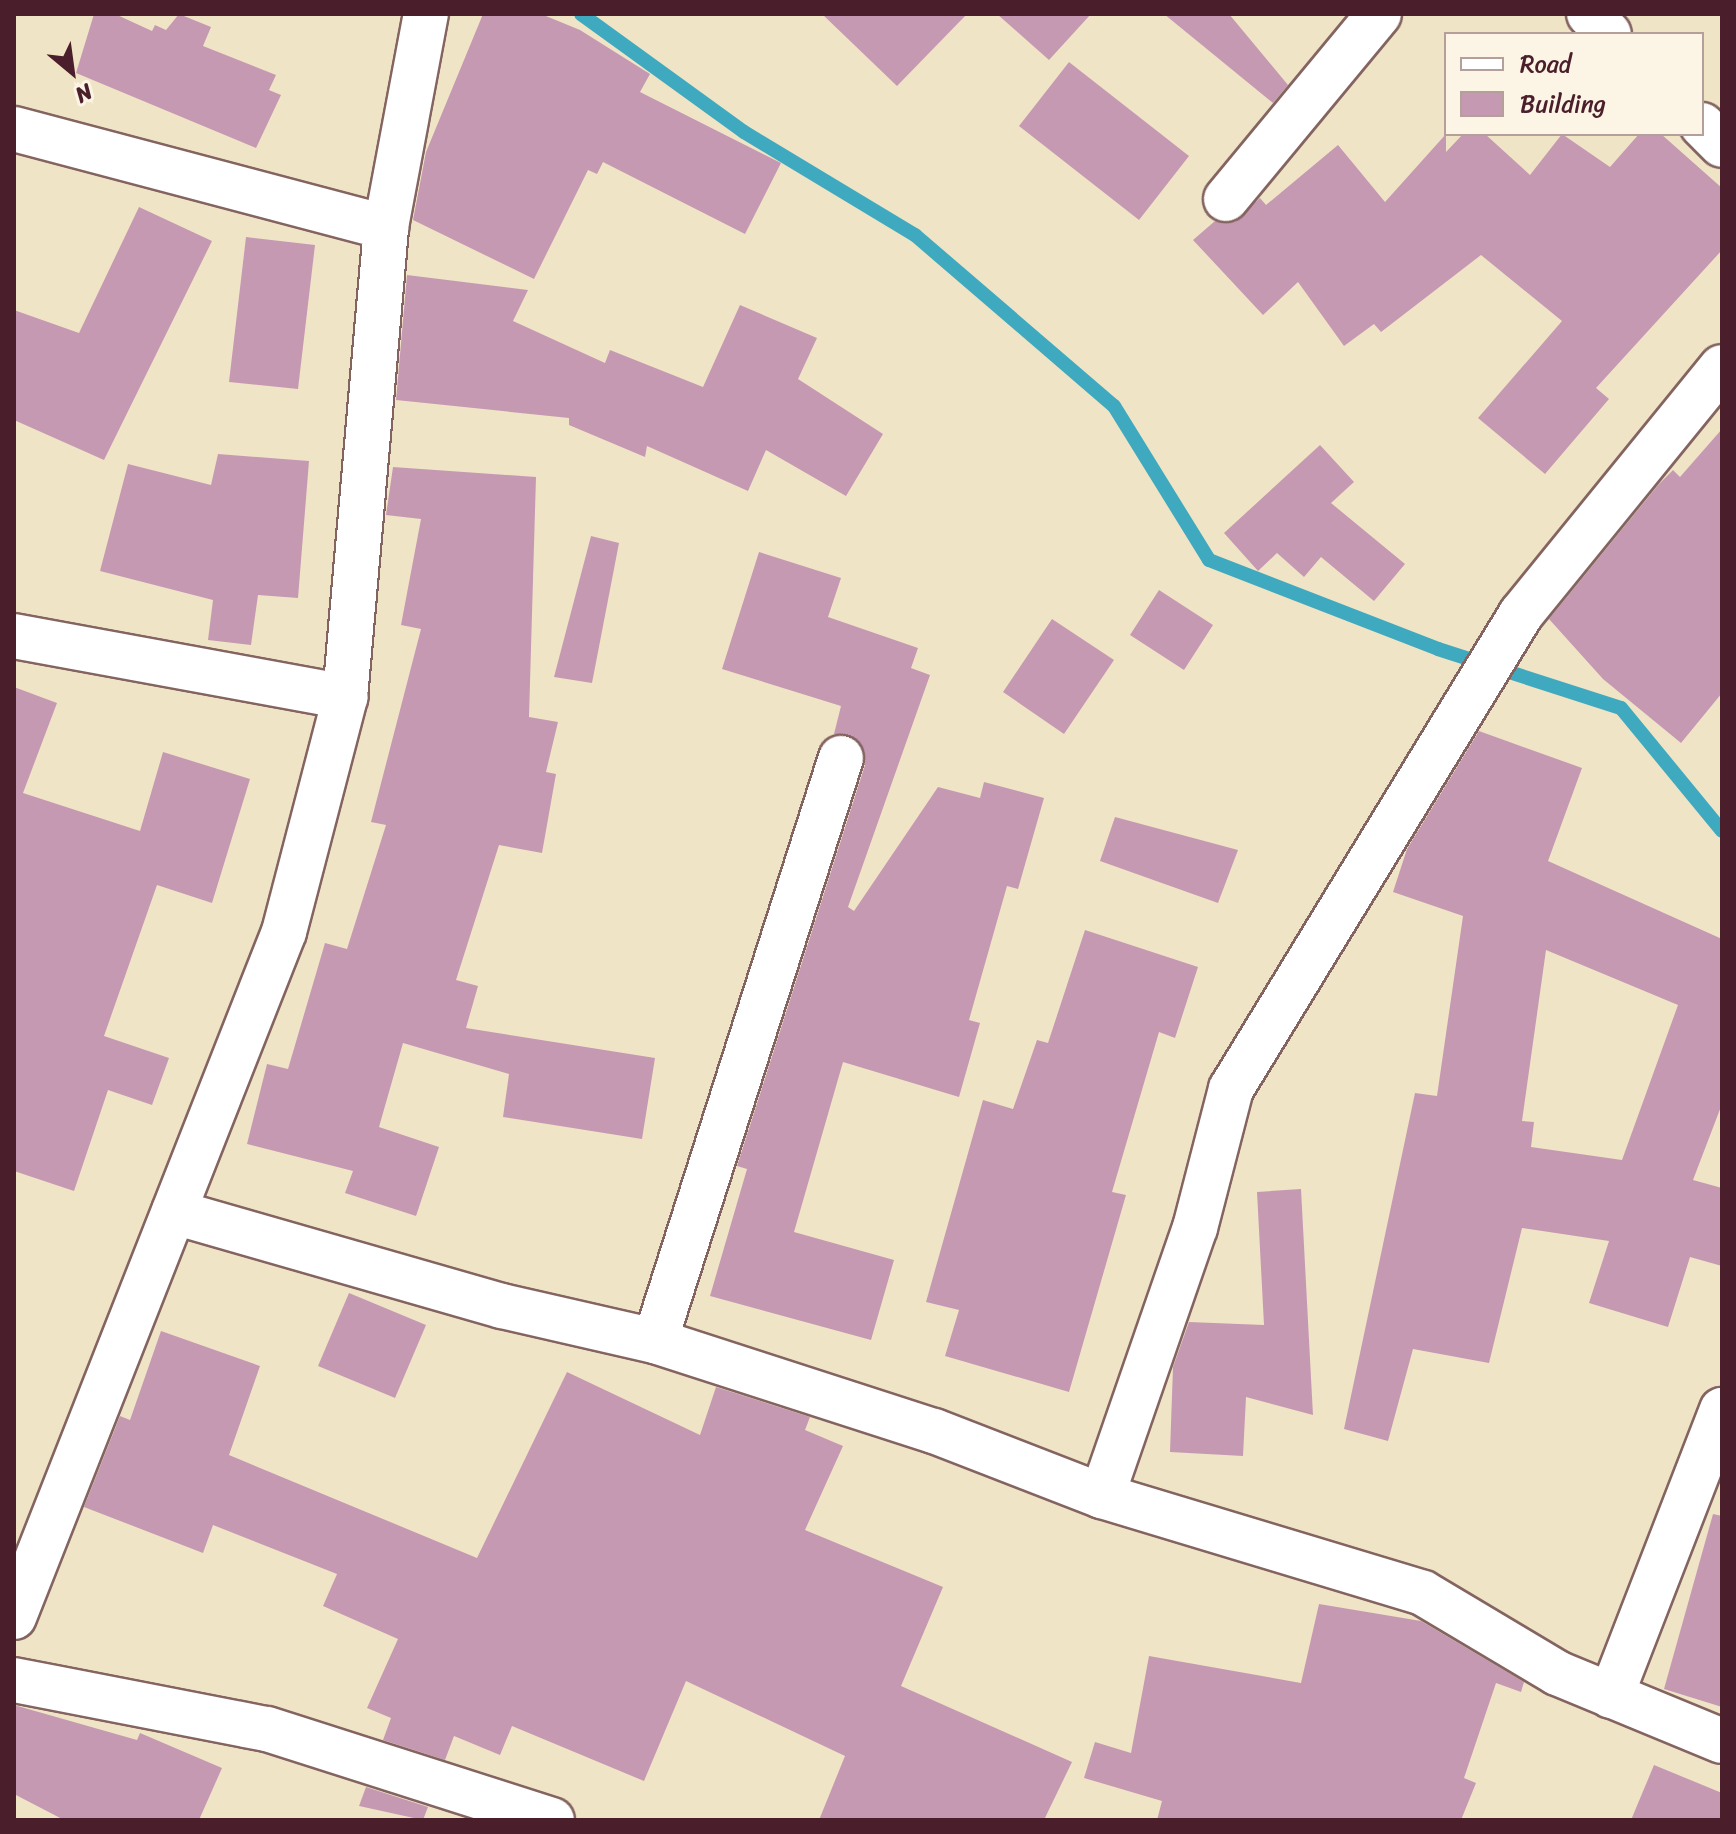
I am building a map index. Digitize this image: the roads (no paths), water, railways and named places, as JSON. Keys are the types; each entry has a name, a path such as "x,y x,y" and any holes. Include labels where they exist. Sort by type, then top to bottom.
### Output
{"street":[{"path":"14,1617 284,932 345,697 386,227 426,14"},
{"path":"1226,199 1379,14"},
{"path":"1589,14 1607,32"},
{"path":"1704,127 1722,145"},
{"path":"14,129 386,227"},
{"path":"1102,1496 1195,1228 1231,1089 1457,714 1521,614 1722,367"},
{"path":"14,636 345,697"},
{"path":"655,1341 841,758"},
{"path":"174,1212 502,1306 655,1341 934,1431 1102,1496 1423,1593 1611,1696 1722,1741"},
{"path":"1611,1696 1722,1410"},
{"path":"14,1680 267,1729 552,1820"}],"waterway":[{"path":"581,14 744,132 915,235 1114,406 1209,560 1438,649 1621,708 1722,831"}]}
